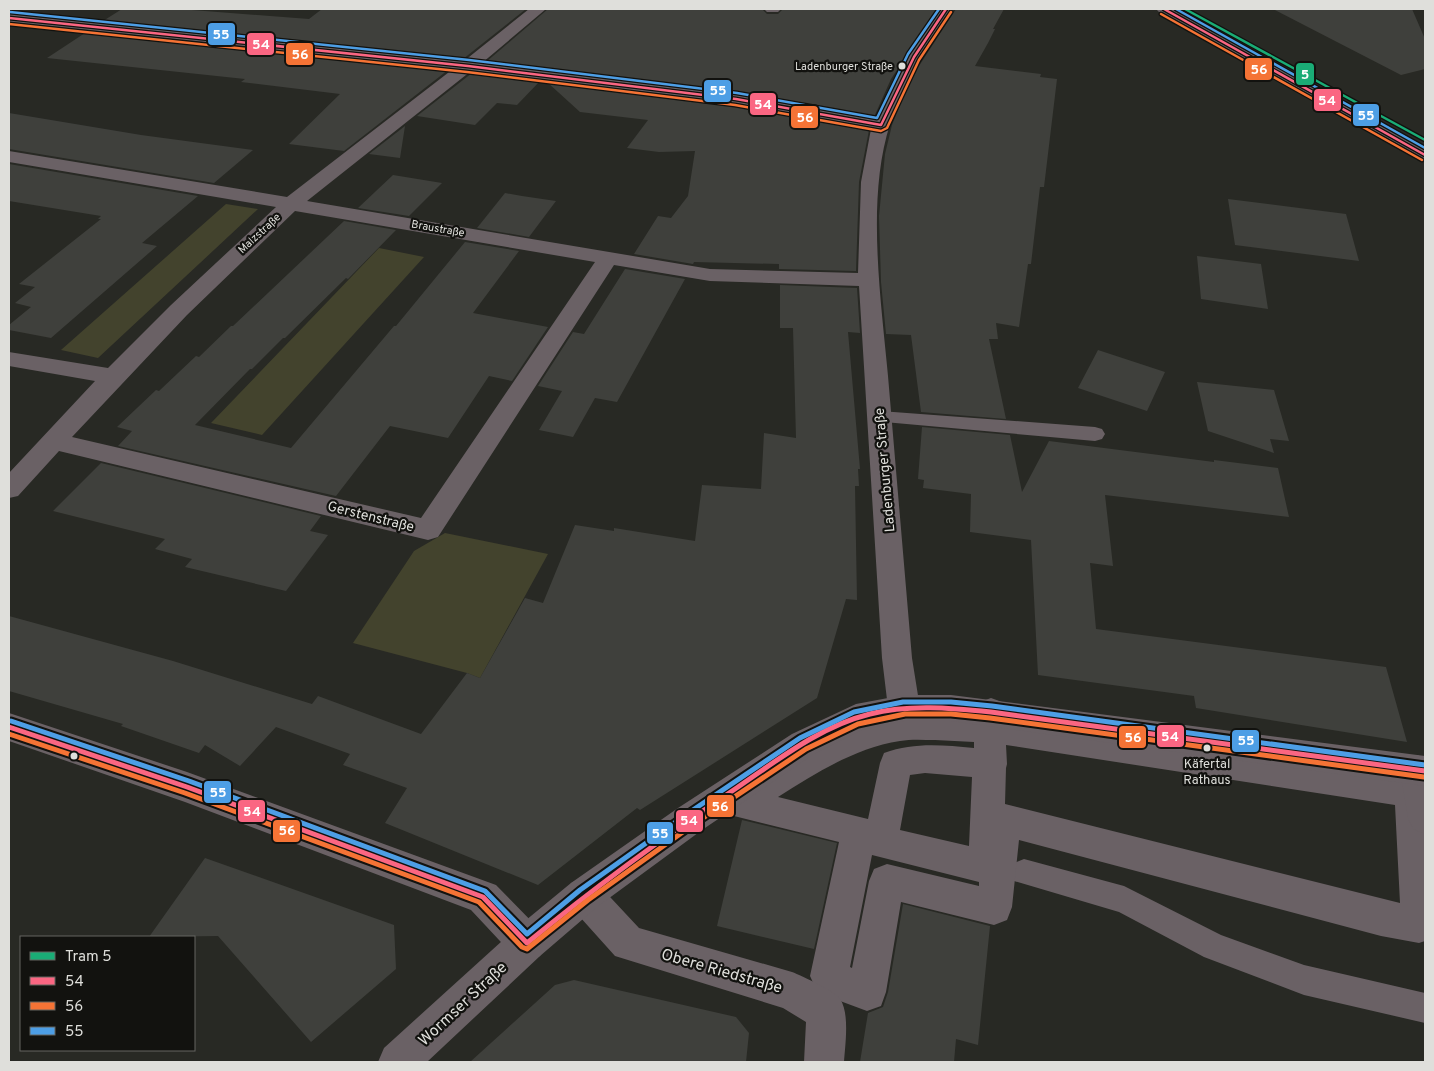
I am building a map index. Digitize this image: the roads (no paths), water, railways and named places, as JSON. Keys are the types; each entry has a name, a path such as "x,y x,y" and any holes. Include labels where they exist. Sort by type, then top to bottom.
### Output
{"street":[{"name":"Malzstraße","path":"9,489 55,442 113,377 207,283 292,203 538,9"},
{"name":"Ladenburger Straße","path":"946,9 914,58 881,125 872,173 868,238 869,280 902,718 896,763 881,842 986,867 991,764"},
{"path":"1164,9 1425,155"},
{"path":"9,18 468,66 736,99 881,125"},
{"name":"Braustraße","path":"9,156 710,275 869,280"},
{"name":"Gerstenstraße","path":"55,442 428,530 608,258"},
{"path":"9,359 113,377"},
{"name":"Wormser Straße","path":"398,1062 527,943 584,894 690,819 803,744 856,718 902,718"},
{"path":"991,721 1411,792 1419,925 1382,918 1004,820 994,907 887,882 867,992 844,984 829,976 859,831 738,803 816,755 878,732 902,718 935,726 991,721 1421,770 1425,818"},
{"path":"896,763 925,758 991,764 991,721"},
{"path":"9,727 187,787 483,897 527,943"},
{"name":"Obere Riedstraße","path":"584,894 628,943 792,991 826,1012 824,1062"}],"lane":[{"path":"880,417 1095,434"},
{"path":"1024,872 1124,900 1214,947 1304,980 1425,1008"}],"tram line":[{"name":"5","path":"1185,9 1425,140"}],"place":[{"name":"Ladenburger Straße","path":"902,66"},
{"name":"Käfertal Rathaus","path":"1207,748"}]}
